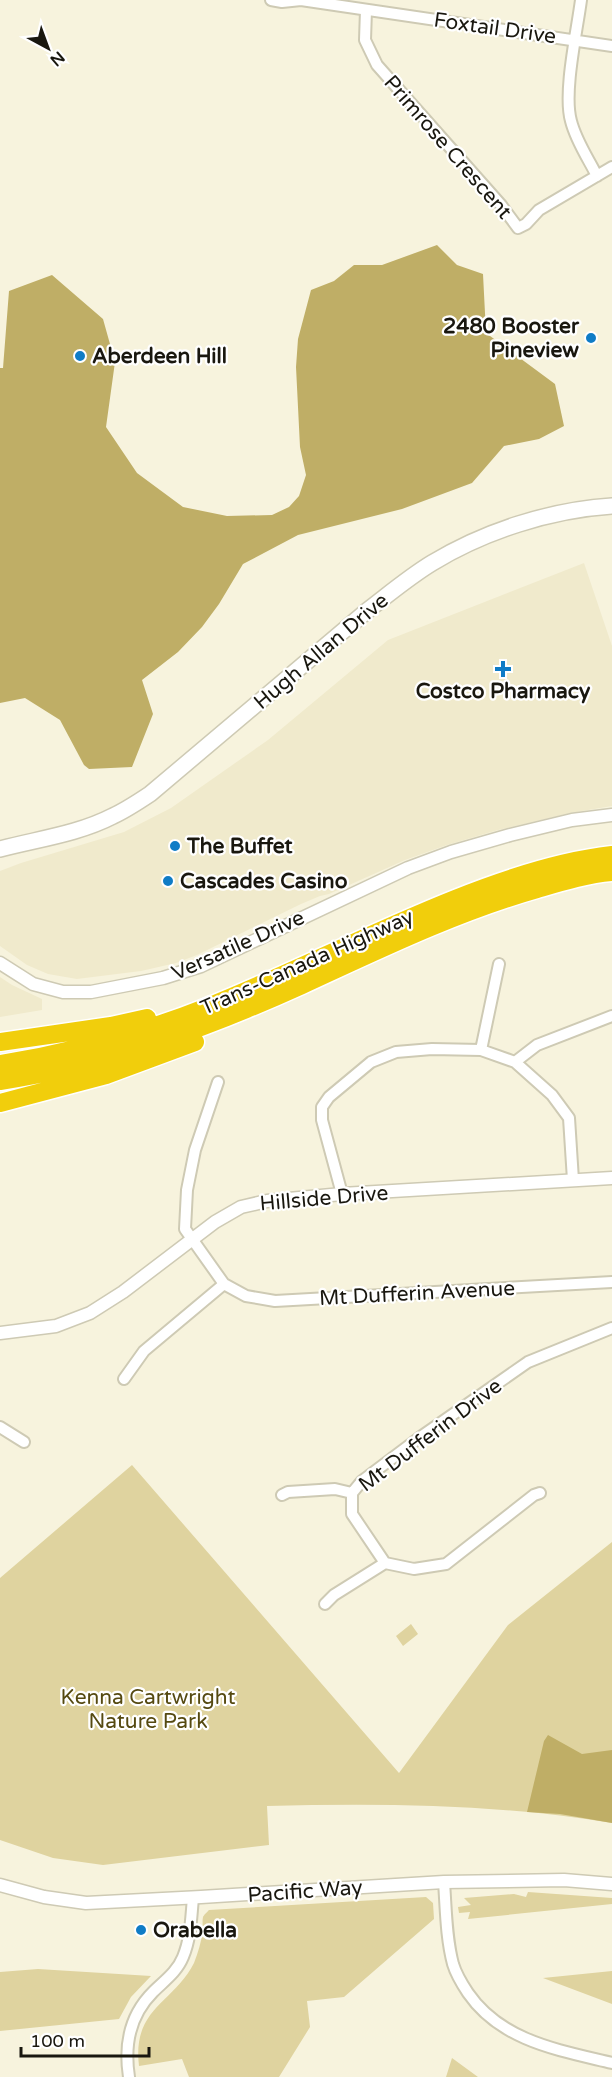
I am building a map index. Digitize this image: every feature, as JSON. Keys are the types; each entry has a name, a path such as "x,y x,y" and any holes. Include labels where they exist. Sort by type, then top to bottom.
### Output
{"highway":[{"name":"Trans-Canada Highway","path":"0,1064 51,1055 140,1032 210,1006 411,916 496,883 549,867 612,855"},
{"name":"Trans-Canada Highway","path":"0,1082 63,1070 192,1031 502,899 553,884 612,872"},
{"path":"0,1103 73,1086 154,1058 238,1022 298,986"},
{"path":"0,1042 111,1026 168,1012 208,997 249,989"}],"main road":[{"name":"Hugh Allan Drive","path":"0,849 84,828 113,816 150,794 368,610 432,562 512,526 573,511 612,506"},
{"name":"Hugh Allan Drive","path":"0,858 34,847 51,838"}],"street":[{"name":"Foxtail Drive","path":"272,0 282,2 302,0 612,46"},
{"path":"581,0 568,101 570,119 577,139 597,176 612,167"},
{"name":"Primrose Crescent","path":"366,10 365,39 377,65 501,205 518,228 526,225 539,210 597,176"},
{"name":"Versatile Drive","path":"0,963 33,984 63,992 91,992 153,980 201,966 377,882 429,860 510,835 572,820 612,815"},
{"path":"481,1050 500,964"},
{"path":"515,1062 537,1045 612,1016"},
{"path":"342,1194 322,1120 322,1107 329,1096 371,1062 396,1052 432,1049 481,1050 515,1062 552,1095 569,1118 573,1180"},
{"path":"124,1379 144,1351 224,1284 186,1229 187,1190 195,1150 218,1082"},
{"name":"Hillside Drive","path":"0,1333 56,1326 90,1312 123,1292 215,1222 241,1207 267,1201 342,1194 612,1178"},
{"name":"Mt Dufferin Avenue","path":"224,1284 246,1296 275,1301 612,1282"},
{"name":"Mt Dufferin Drive","path":"385,1563 352,1514 352,1493 362,1481 409,1445 528,1362 612,1328"},
{"path":"0,1427 24,1442"},
{"path":"282,1496 288,1492 335,1489 352,1493"},
{"path":"325,1604 334,1594 385,1563 414,1569 446,1564 534,1495 540,1493"},
{"name":"Pacific Way","path":"0,1885 45,1897 86,1902 193,1898 444,1882 564,1880 612,1884"},
{"path":"444,1882 453,1965 474,2003 495,2022 517,2036 538,2045 612,2063"},
{"path":"129,2077 127,2042 133,2021 143,2002 172,1974 183,1958 190,1937 193,1898"}],"shaded area":[{"path":"437,245 457,265 483,274 486,333 555,384 564,426 539,439 504,446 472,483 402,509 298,535 243,564 202,627 178,652 142,680 153,714 132,767 89,769 84,765 60,720 25,698 0,703 0,368 3,368 9,291 52,275 103,319 115,362 106,427 137,473 183,507 227,516 272,515 289,507 299,496 306,475 300,447 296,367 298,339 311,290 334,281 354,265 382,265"},
{"path":"584,563 612,646 612,806 570,813 498,830 405,860 301,904 176,963 141,971 77,979 48,974 27,965 0,946 0,871 124,832 171,808 268,740 388,640"},
{"path":"0,977 42,999 42,1010 0,1017"},
{"path":"548,1735 582,1754 612,1750 612,1823 560,1814 527,1812 544,1741"}],"green space":[{"name":"Kenna Cartwright Nature Park","path":"132,1465 399,1773 508,1625 612,1542 612,1823 483,1808 267,1806 269,1845 103,1865 53,1858 0,1840 0,1578"},
{"path":"411,1624 418,1634 403,1646 396,1636"},
{"path":"528,1892 612,1898 612,1904 468,1919 470,1912 459,1913 458,1907 471,1905 464,1898 514,1894 526,1897"},
{"path":"426,1897 433,1903 434,1919 344,1997 307,2001 310,2027 279,2077 189,2077 182,2059 139,2066 138,2047 142,2031 156,2008 176,1988 194,1963 203,1931 203,1917 209,1910"},
{"path":"38,1969 151,1976 131,1997 119,2019 0,2031 0,1972"},
{"path":"612,1971 612,2004 543,1978"},
{"path":"452,2058 478,2077 446,2077"}],"place":[{"name":"2480 Booster Pineview","path":"591,338"},
{"name":"Aberdeen Hill","path":"80,356"},
{"name":"Costco Pharmacy","path":"503,669"},
{"name":"The Buffet","path":"175,846"},
{"name":"Cascades Casino","path":"168,881"},
{"name":"Orabella","path":"141,1930"}]}
